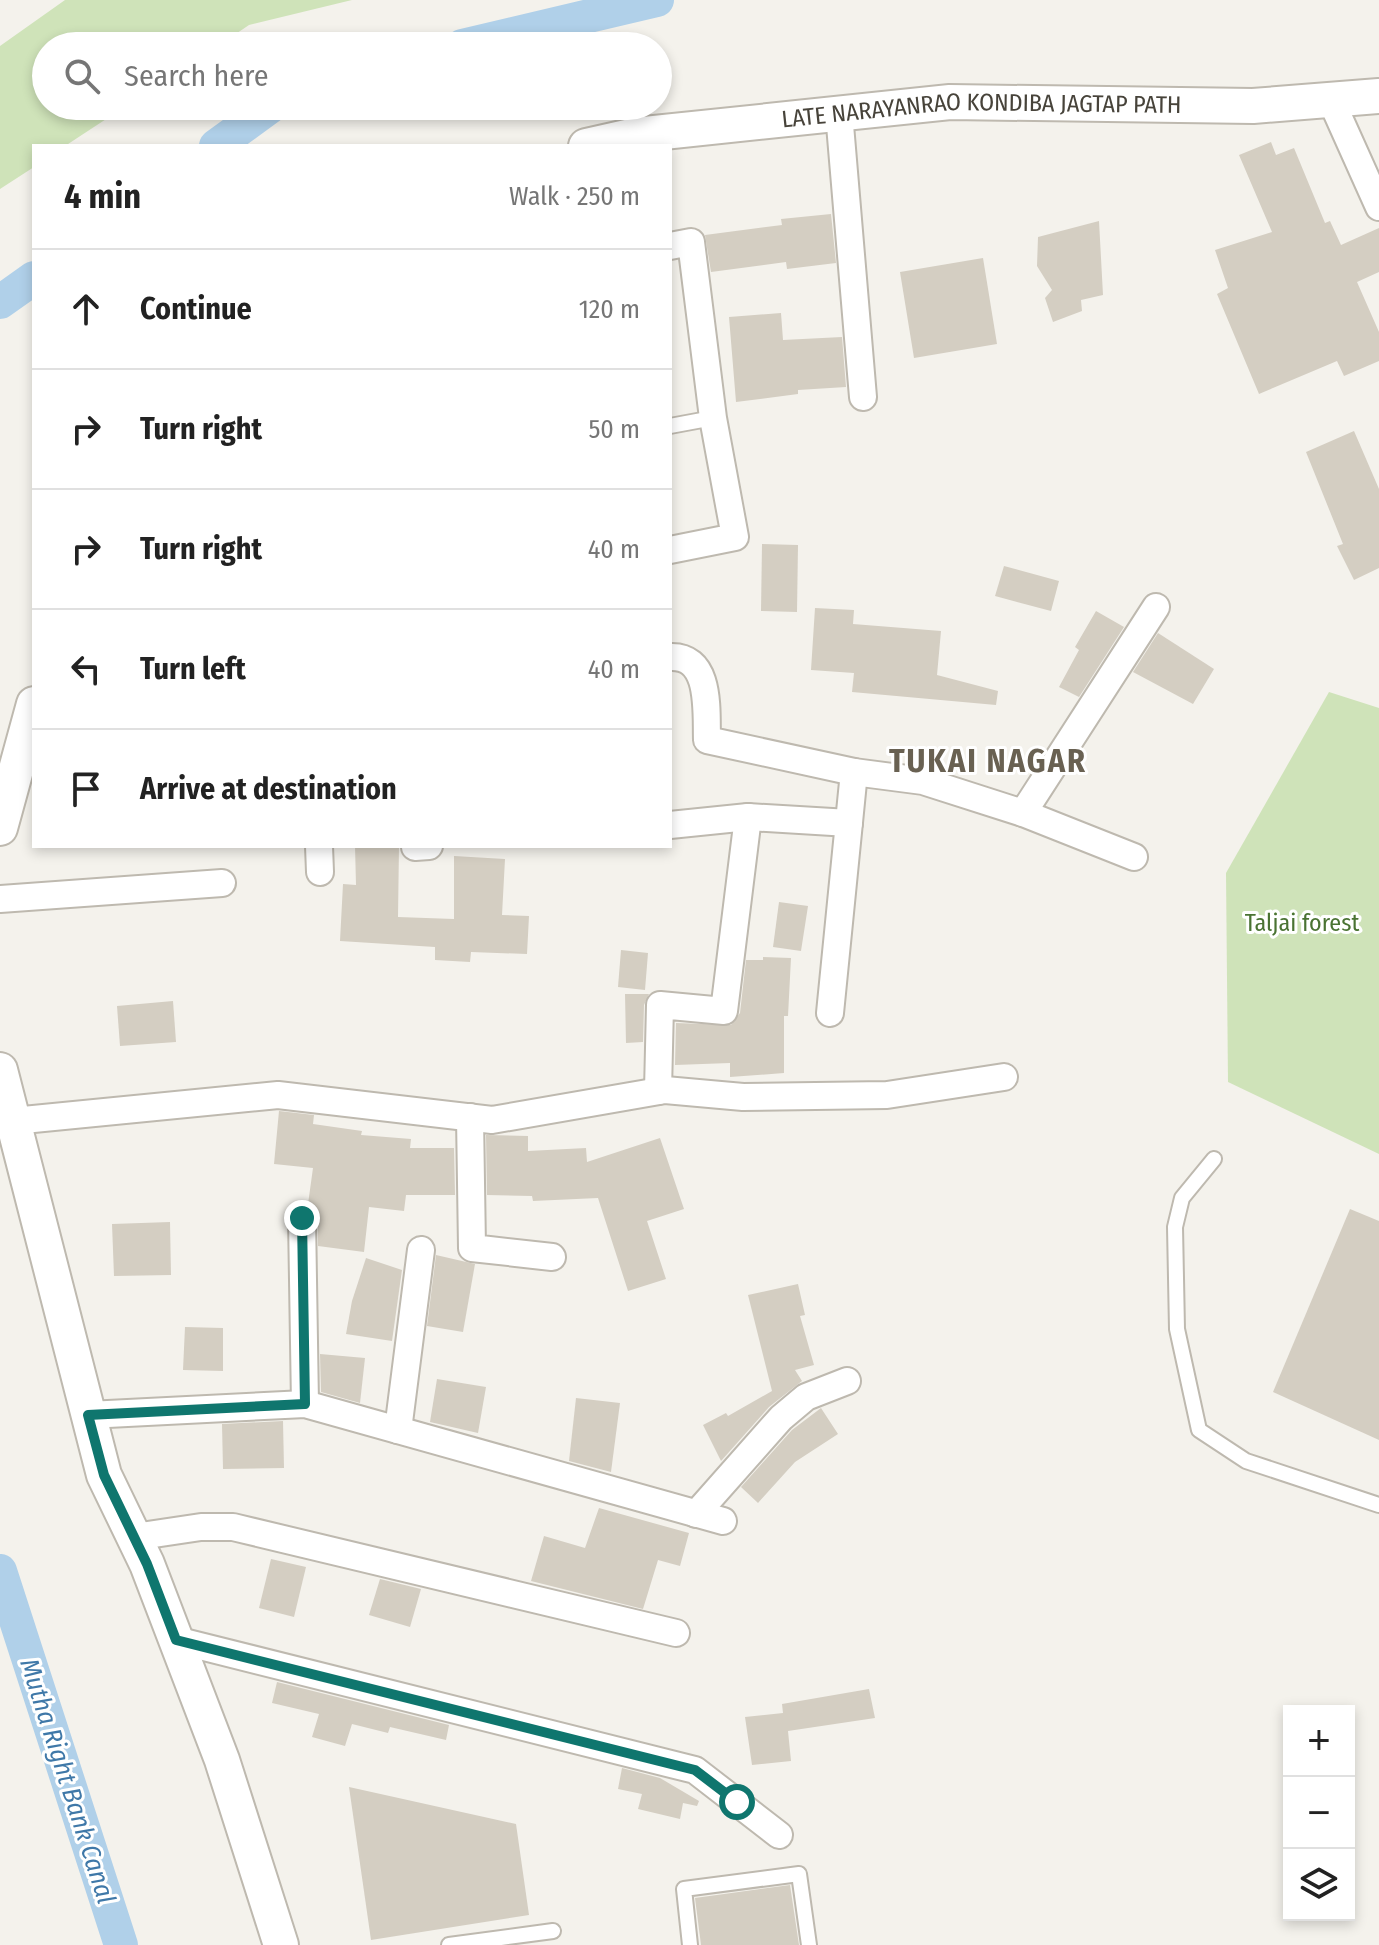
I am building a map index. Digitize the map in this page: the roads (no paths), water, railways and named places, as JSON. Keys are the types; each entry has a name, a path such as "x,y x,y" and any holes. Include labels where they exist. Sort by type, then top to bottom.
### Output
{"street":[{"name":"LATE NARAYANRAO KONDIBA JAGTAP PATH","path":"595,144 635,135 950,102 1253,106 1379,96"},
{"path":"1331,100 1379,207"},
{"path":"839,113 863,397"},
{"path":"672,246 691,242 713,418 735,537 672,550"},
{"path":"1023,813 1156,607"},
{"path":"672,658 693,666 705,683 707,740 854,772 923,781 1023,813 1134,857"},
{"path":"0,828 32,711"},
{"path":"830,1013 854,772"},
{"path":"672,825 748,817 849,823"},
{"path":"658,1091 660,1005 724,1011 748,817"},
{"path":"0,899 222,883"},
{"path":"0,1070 104,1475 134,1537 222,1760 281,1945"},
{"path":"13,1121 278,1095 492,1120 658,1091 743,1097 887,1095 1004,1077"},
{"path":"470,1117 472,1248 552,1257"},
{"path":"302,1218 305,1404"},
{"path":"398,1430 421,1250"},
{"path":"696,1514 781,1418 806,1397 847,1381"},
{"path":"88,1415 305,1404 723,1521"},
{"path":"134,1537 201,1527 233,1527 676,1633"},
{"path":"176,1640 695,1770 779,1835"}],"lane":[{"path":"672,426 713,418"},
{"path":"1214,1159 1182,1198 1175,1227 1177,1329 1199,1430 1246,1461 1379,1505"},
{"path":"690,1945 684,1889 799,1874 809,1945"},
{"path":"449,1945 553,1931"}],"waterway":[{"name":"Mutha Right Bank Canal","path":"521,32 657,0"},
{"name":"Mutha Right Bank Canal","path":"219,144 252,120"},
{"name":"Mutha Right Bank Canal","path":"0,302 32,279"},
{"name":"Mutha Right Bank Canal","path":"0,1571 121,1945"}],"district":[{"name":"TUKAI NAGAR","path":"988,761"}],"park label":[{"name":"Taljai forest","path":"1302,923"}]}
